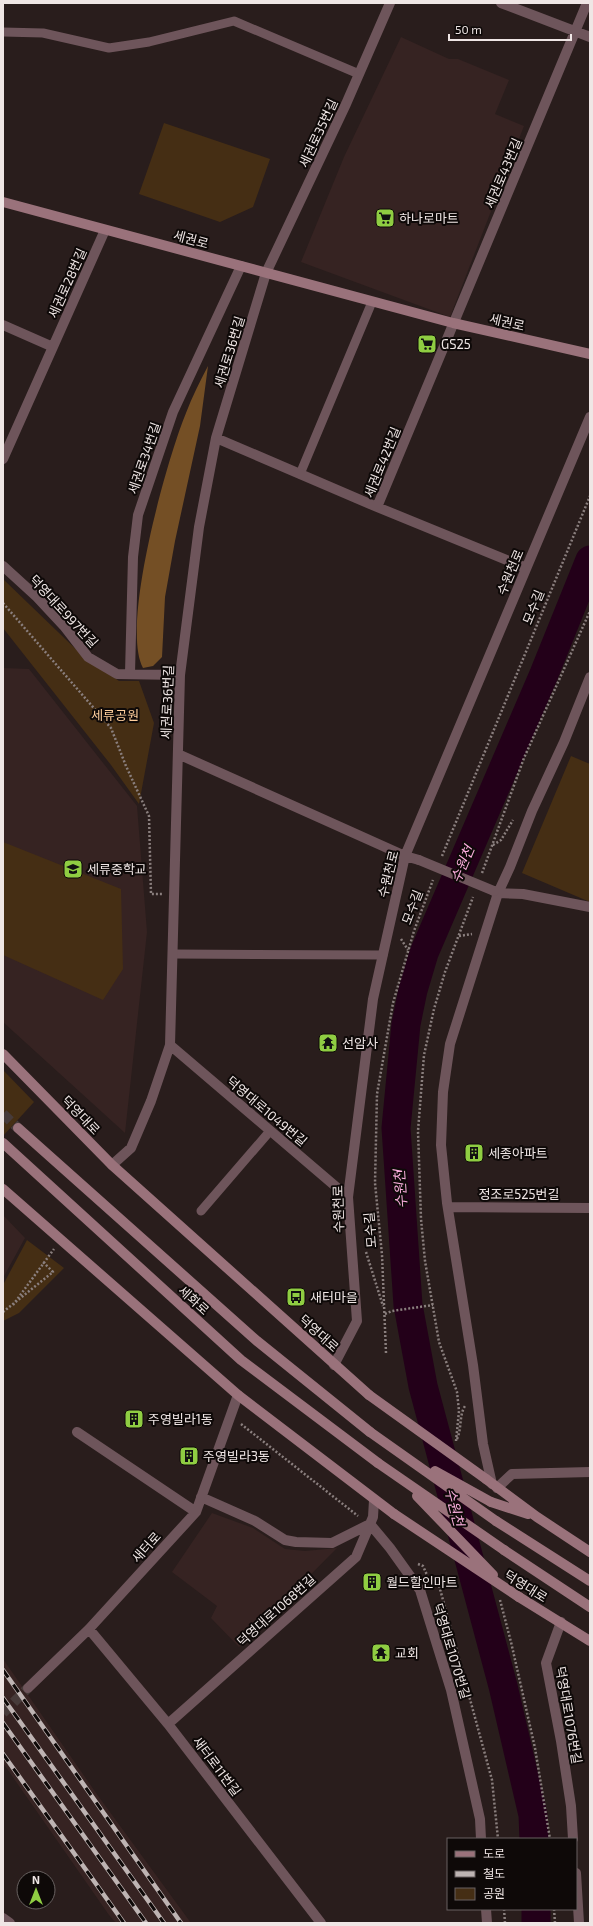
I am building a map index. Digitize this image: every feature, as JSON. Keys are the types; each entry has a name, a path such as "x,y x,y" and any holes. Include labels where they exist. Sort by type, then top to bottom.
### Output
{"main road":[{"name":"세권로","path":"3,202 453,323 590,354"},
{"name":"덕영대로","path":"3,1054 112,1165 369,1395 537,1517 590,1552"},
{"name":"세화로","path":"18,1128 257,1341 392,1448"},
{"name":"세화로","path":"3,1143 241,1360 378,1463"},
{"name":"덕영대로","path":"3,1189 238,1395 374,1500 506,1589 590,1641"},
{"path":"392,1448 491,1502 537,1517"},
{"path":"392,1448 496,1521 590,1581"},
{"name":"덕영대로","path":"378,1463 590,1607"},
{"path":"403,1481 506,1589"}],"street":[{"name":"세권로35번길","path":"266,273 359,74 390,3"},
{"path":"500,3 590,37"},
{"name":"세권로43번길","path":"453,323 587,3"},
{"name":"세권로28번길","path":"3,459 105,230"},
{"name":"세권로34번길","path":"130,674 133,557 138,515 173,412 241,266"},
{"name":"세권로36번길","path":"266,273 216,438 199,527 180,675 178,754 405,856 419,860 496,892"},
{"name":"세권로42번길","path":"453,323 377,507 526,568"},
{"path":"3,325 53,346"},
{"name":"수원천로","path":"334,1365 357,1321 348,1197 373,998 405,856 590,417"},
{"path":"216,438 377,507"},
{"name":"덕영대로997번길","path":"3,566 37,597 64,626 88,657 117,674 180,675"},
{"path":"590,678 564,742 532,811 510,867 496,892 450,1044 443,1092 441,1146 448,1207 477,1394 483,1444 492,1483 512,1474 590,1472"},
{"path":"112,1165 131,1148 151,1101 170,1045 178,754"},
{"path":"496,892 523,894 590,907"},
{"name":"덕영대로1049번길","path":"170,1045 348,1197"},
{"name":"정조로525번길","path":"448,1207 590,1208"},
{"name":"새터로","path":"28,1688 89,1629 196,1512 238,1395"},
{"path":"76,1432 196,1512"},
{"path":"201,1497 255,1521 285,1540 296,1542 332,1543 370,1524"},
{"name":"덕영대로1068번길","path":"168,1724 356,1557 373,1517 374,1500"},
{"name":"덕영대로1070번길","path":"370,1524 390,1548 420,1590 451,1690 480,1819 482,1838"},
{"name":"덕영대로1076번길","path":"561,1622 546,1663 561,1741 571,1806 574,1838"},
{"name":"새터로11번길","path":"89,1629 168,1724 321,1923"},
{"path":"577,1886 580,1923"},
{"path":"486,1910 487,1923"}],"lane":[{"path":"3,32 43,33 109,48 149,42 234,21 359,74"},
{"path":"300,474 372,302"},
{"path":"173,954 383,956"},
{"path":"201,1211 270,1131"}],"path":[{"name":"모수길","path":"441,860 590,496"},
{"path":"3,603 111,728 126,766 149,816 150,894 174,895"},
{"name":"모수길","path":"386,1353 382,1255 375,1183 377,1094 393,1003 414,931 435,874"},
{"path":"364,1245 384,1312 433,1306"},
{"path":"3,1312 13,1305 53,1272 43,1262 13,1305"},
{"path":"456,1441 460,1431 462,1411 469,1400 477,1394"},
{"path":"230,1416 370,1524"},
{"path":"436,1578 492,1780 498,1838"},
{"path":"504,1910 506,1923"},
{"path":"554,1910 555,1923"}],"shaded area":[{"path":"401,37 449,59 458,59 509,80 495,114 524,126 450,317 301,262 344,157"},
{"path":"208,366 200,426 175,541 165,597 162,657 153,666 143,668 137,647 137,617 141,581 149,542 168,466 178,435 191,401"},
{"name":"세류중학교","path":"3,668 29,669 137,806 147,932 125,1133 3,1022"},
{"path":"3,1215 25,1238 3,1278"},
{"path":"212,1513 253,1528 285,1549 305,1551 337,1548 239,1647 211,1618 217,1606 172,1572"},
{"path":"3,1659 96,1793 191,1923 116,1923 109,1915 3,1763"}],"green space":[{"path":"164,123 270,159 253,207 220,222 139,194"},
{"name":"세류공원","path":"3,579 85,658 119,681 139,681 154,723 139,804 111,765 3,628"},
{"path":"571,756 590,764 590,902 522,873"},
{"path":"3,842 121,889 123,969 103,1000 3,955"},
{"path":"3,1070 34,1102 3,1136"},
{"path":"27,1240 64,1268 19,1313 3,1321 3,1285"}],"waterway":[{"name":"수원천","path":"534,1838 533,1815 503,1686 423,1386 408,1305 396,1128 406,1024 413,990 424,953 544,674 590,560"},
{"name":"수원천","path":"536,1910 536,1923"}],"tunnel":[{"path":"3,1114 18,1128"},
{"path":"3,1713 28,1688"}],"railway":[{"path":"3,1670 181,1923"},
{"path":"3,1698 164,1923"},
{"path":"3,1723 146,1923"},
{"path":"3,1754 124,1923"}],"place":[{"name":"하나로마트","path":"385,218"},
{"name":"GS25","path":"427,344"},
{"name":"세류중학교","path":"73,869"},
{"name":"선암사","path":"328,1043"},
{"name":"세종아파트","path":"474,1153"},
{"name":"새터마을","path":"296,1297"},
{"name":"주영빌라1동","path":"134,1419"},
{"name":"주영빌라3동","path":"189,1456"},
{"name":"월드할인마트","path":"372,1582"},
{"name":"교회","path":"381,1653"}]}
